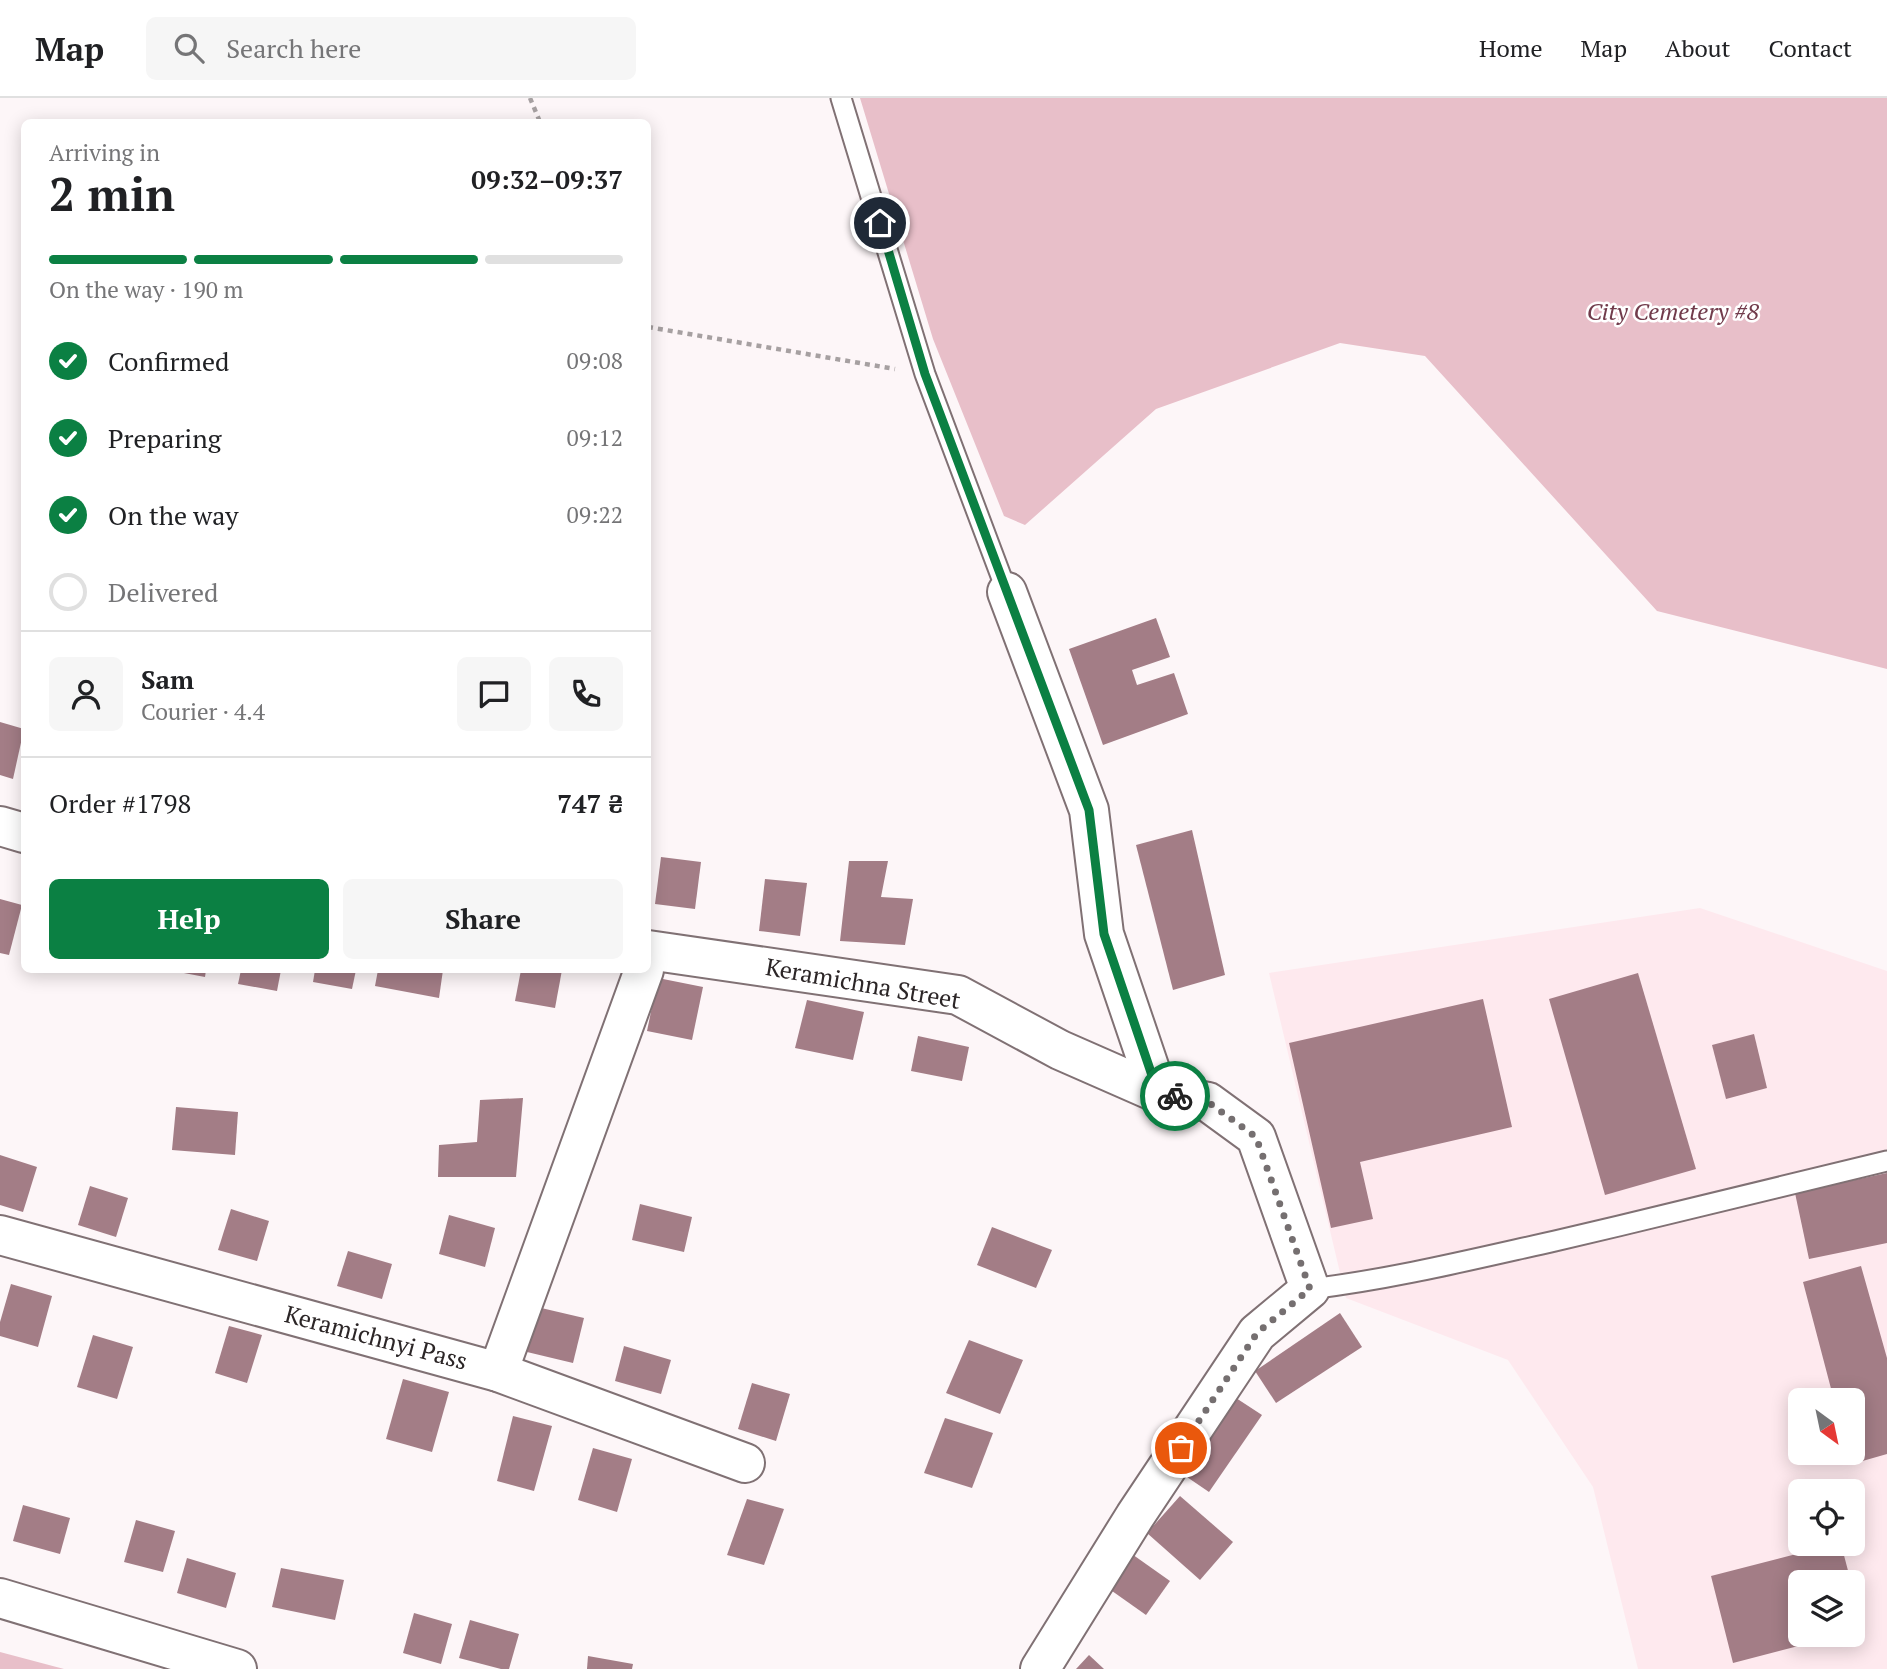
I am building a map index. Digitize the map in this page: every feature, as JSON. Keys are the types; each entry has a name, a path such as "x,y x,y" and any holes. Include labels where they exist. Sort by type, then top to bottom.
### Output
{"street":[{"path":"1007,592 1089,810 1104,934 1158,1093"},
{"path":"0,826 21,832"},
{"name":"Keramichna Street","path":"651,958 958,995 1060,1050 1158,1093 1208,1102 1256,1137 1310,1289"},
{"path":"498,1372 642,973"},
{"name":"Keramichnyi Pass","path":"0,1235 498,1372 745,1463"},
{"path":"1040,1669 1135,1517 1257,1333 1310,1289"},
{"path":"0,1598 237,1669"}],"lane":[{"path":"841,98 925,374 1007,592"},
{"path":"1310,1289 1360,1283 1467,1261 1887,1161"}],"path":[{"path":"530,98 539,119"},
{"path":"651,328 925,374"}],"shaded area":[{"path":"1700,908 1887,971 1887,1669 1638,1669 1593,1487 1508,1360 1346,1298 1269,973"}],"green space":[{"name":"City Cemetery #8","path":"860,98 1887,98 1887,669 1657,611 1425,356 1340,343 1156,409 1025,525 1004,516 933,339"},
{"path":"0,1652 64,1669 0,1669"}],"building":[{"path":"1156,618 1170,657 1132,670 1137,685 1174,673 1188,714 1103,745 1069,649"},
{"path":"0,722 21,728 21,743 13,779 0,775"},
{"path":"1192,830 1225,975 1173,990 1136,845"},
{"path":"661,857 701,862 695,909 655,904"},
{"path":"849,861 888,861 881,897 913,899 905,945 840,941"},
{"path":"765,879 807,883 800,936 759,931"},
{"path":"0,899 21,905 21,909 9,955 0,953"},
{"path":"184,973 206,973 205,977"},
{"path":"240,973 280,973 277,991 238,984"},
{"path":"314,973 355,973 352,989 313,982"},
{"path":"377,973 443,973 439,998 375,986"},
{"path":"520,973 561,973 555,1008 515,1001"},
{"path":"1638,973 1696,1169 1605,1195 1549,999"},
{"path":"658,978 703,987 692,1040 647,1031"},
{"path":"1483,999 1512,1127 1360,1162 1373,1219 1331,1228 1289,1043"},
{"path":"807,1000 864,1012 853,1060 795,1048"},
{"path":"1754,1034 1767,1088 1726,1099 1712,1045"},
{"path":"918,1036 969,1047 962,1081 911,1071"},
{"path":"523,1098 516,1177 438,1177 439,1145 477,1142 480,1100"},
{"path":"176,1107 238,1112 235,1155 172,1150"},
{"path":"0,1155 37,1167 23,1212 0,1205"},
{"path":"1887,1173 1887,1243 1809,1259 1795,1193"},
{"path":"90,1186 128,1198 116,1237 78,1225"},
{"path":"640,1204 692,1217 684,1252 632,1240"},
{"path":"231,1209 269,1221 257,1261 218,1250"},
{"path":"449,1215 495,1228 485,1267 439,1254"},
{"path":"992,1227 1052,1250 1036,1288 977,1265"},
{"path":"348,1251 392,1264 382,1299 337,1286"},
{"path":"1861,1266 1887,1358 1887,1454 1866,1460 1866,1388 1831,1388 1803,1282"},
{"path":"11,1284 52,1296 38,1347 0,1336 0,1322"},
{"path":"537,1307 584,1318 573,1363 527,1352"},
{"path":"1340,1313 1362,1347 1276,1403 1255,1371"},
{"path":"229,1326 262,1335 247,1383 215,1373"},
{"path":"93,1335 133,1347 117,1399 77,1387"},
{"path":"969,1340 1023,1360 1000,1414 946,1393"},
{"path":"624,1346 671,1360 661,1394 615,1381"},
{"path":"403,1379 449,1392 432,1452 386,1439"},
{"path":"752,1383 790,1394 776,1441 738,1429"},
{"path":"1236,1398 1262,1415 1209,1492 1184,1475"},
{"path":"513,1416 552,1426 534,1491 497,1481"},
{"path":"945,1418 993,1433 972,1488 924,1473"},
{"path":"593,1448 632,1459 617,1512 578,1500"},
{"path":"1180,1496 1233,1542 1200,1580 1147,1533"},
{"path":"747,1499 784,1509 764,1565 727,1555"},
{"path":"23,1505 70,1518 60,1554 13,1541"},
{"path":"136,1520 175,1531 163,1572 124,1562"},
{"path":"1129,1552 1170,1581 1146,1615 1105,1586"},
{"path":"1788,1556 1844,1556 1848,1570 1788,1570 1788,1647 1795,1647 1733,1663 1711,1576"},
{"path":"187,1558 236,1573 226,1608 177,1593"},
{"path":"281,1568 344,1580 335,1620 272,1607"},
{"path":"414,1613 452,1624 441,1664 403,1653"},
{"path":"470,1620 519,1634 509,1669 459,1658"},
{"path":"1089,1655 1104,1669 1076,1669"},
{"path":"588,1656 633,1664 632,1669 587,1669"}],"way so far":[{"path":"1175,1096 1208,1102 1256,1137 1310,1289 1257,1333 1181,1448"}],"route":[{"path":"880,223 925,374 1089,810 1104,934 1158,1093 1175,1096"}]}
